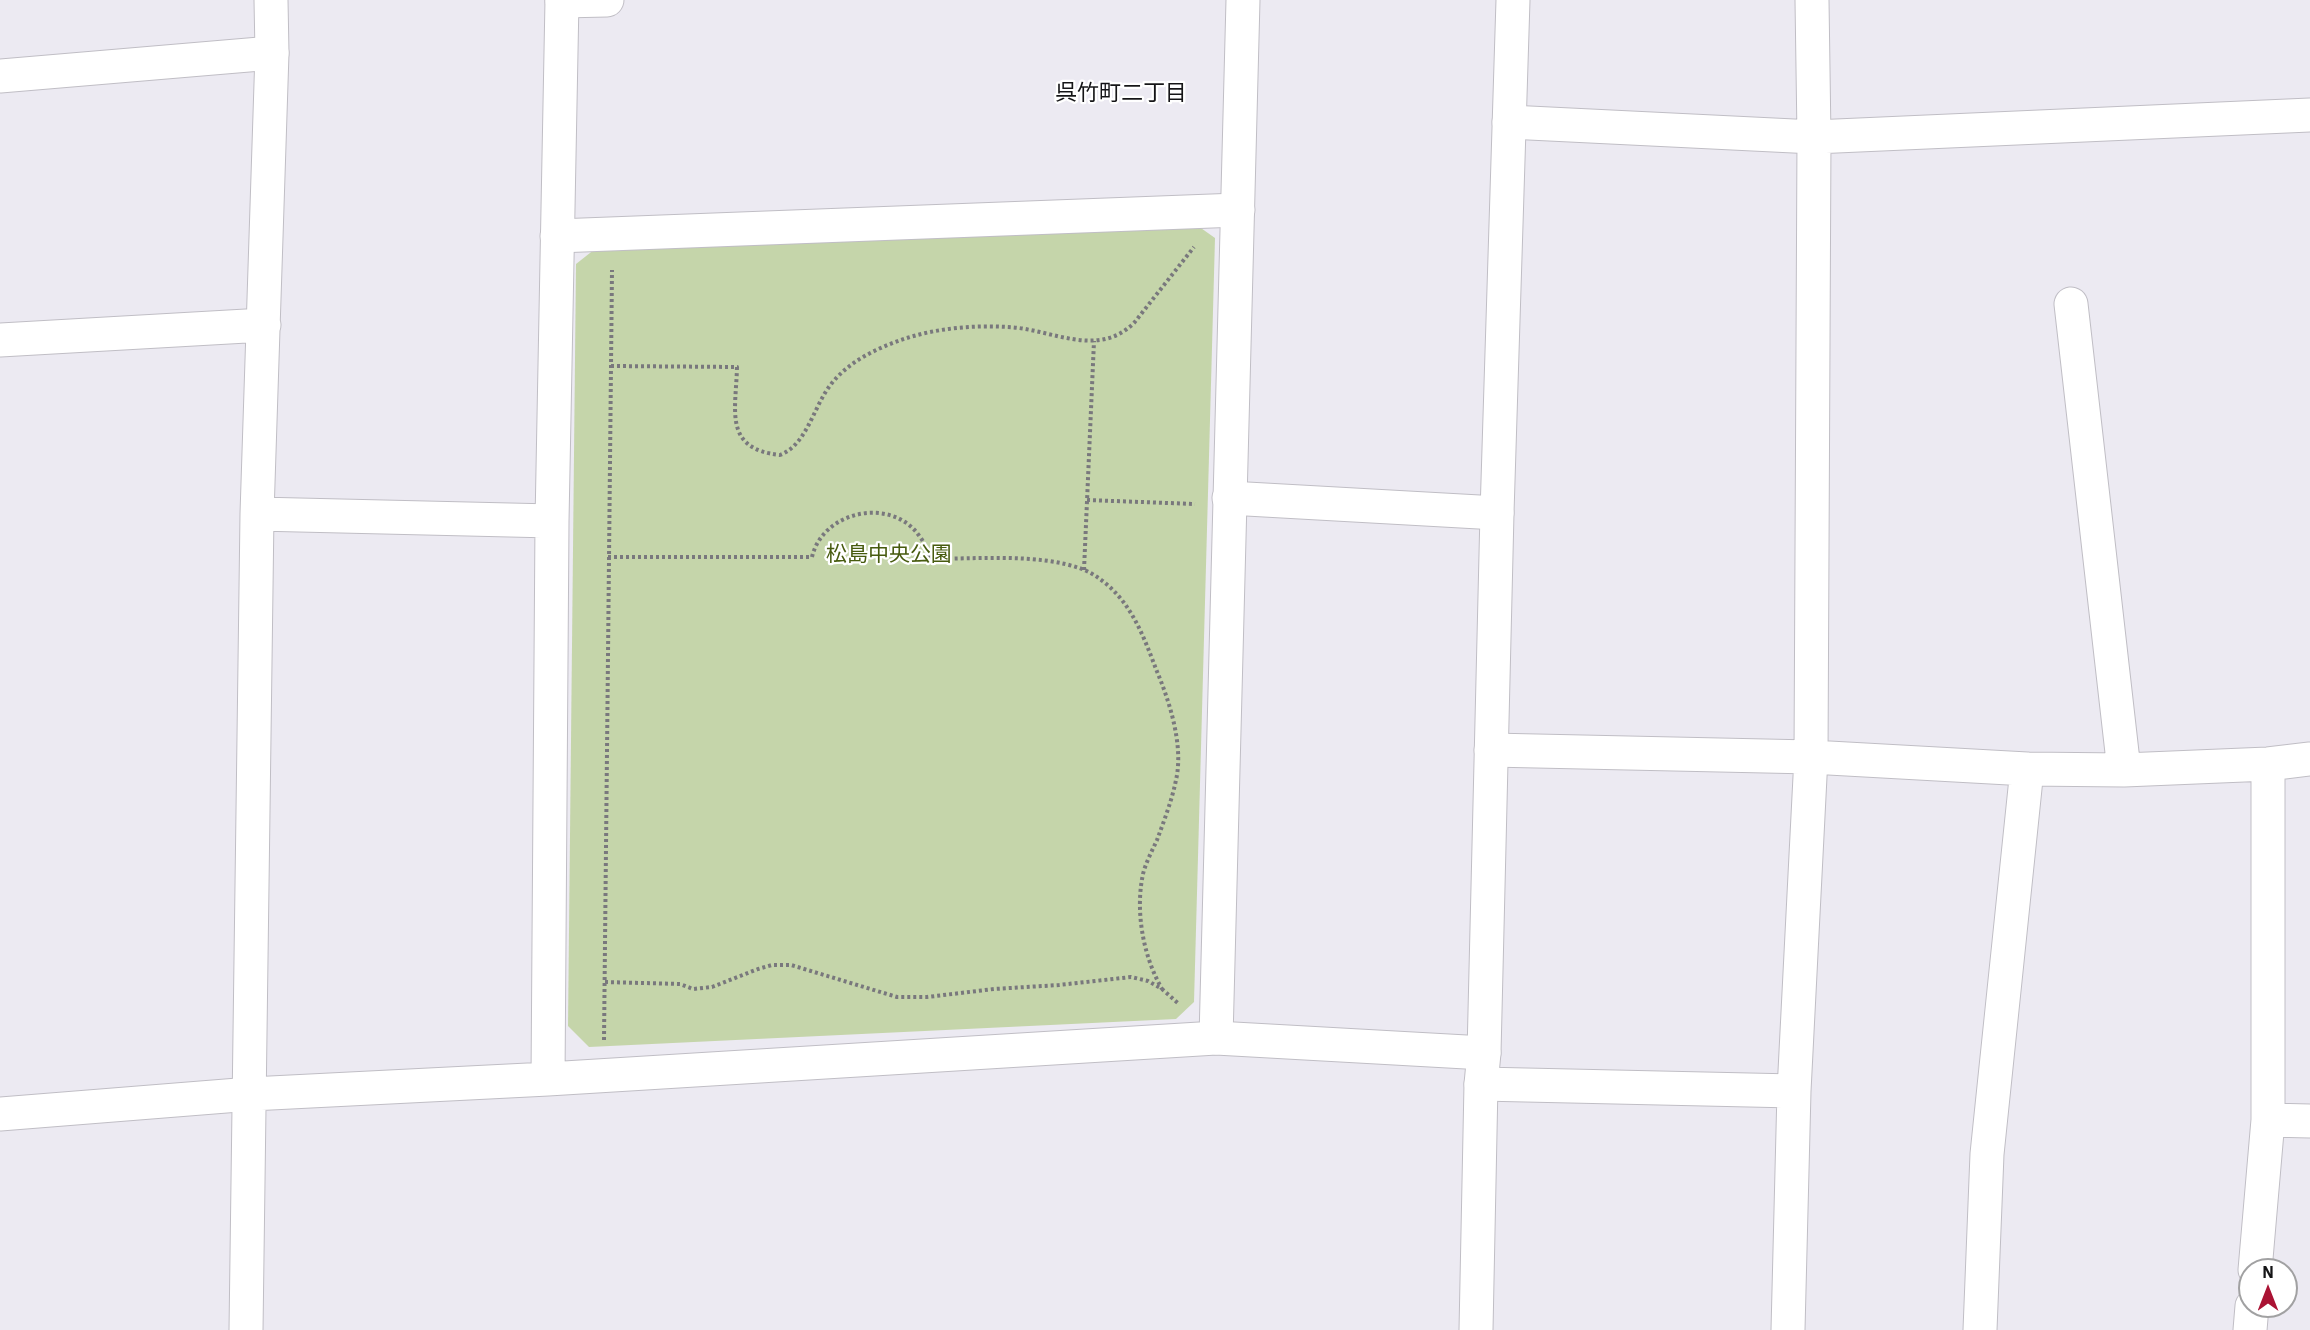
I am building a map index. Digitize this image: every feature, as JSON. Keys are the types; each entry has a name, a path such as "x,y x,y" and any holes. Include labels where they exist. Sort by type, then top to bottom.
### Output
{"street":[{"path":"246,1330 251,1094 257,514 272,53 271,0"},
{"path":"548,1079 552,521 562,1 607,0"},
{"path":"1216,1038 1243,0"},
{"path":"1476,1330 1513,0"},
{"path":"1788,1330 1794,1091 1811,757 1814,137 1812,0"},
{"path":"0,76 272,53"},
{"path":"1509,122 1814,137 2310,115"},
{"path":"557,236 1238,210"},
{"path":"2071,304 2124,770"},
{"path":"0,340 264,325"},
{"path":"1229,498 1497,513"},
{"path":"257,514 552,521"},
{"path":"1491,750 1811,757 2027,770 2124,770 2268,764 2310,759"},
{"path":"2256,1258 2268,1120 2268,764"},
{"path":"1980,1330 1987,1154 2027,770"},
{"path":"0,1114 251,1094 548,1079 1216,1038 1483,1068 1794,1091"},
{"path":"2268,1120 2310,1121"}],"path":[{"path":"611,366 737,367 737,430 741,438 758,452 780,455 798,445 813,412 833,382 852,364 875,351 902,340 949,329 1007,327 1029,329 1076,340 1109,339 1124,333 1199,240"},
{"path":"604,1046 612,261"},
{"path":"1084,570 1094,341"},
{"path":"1087,500 1197,504"},
{"path":"608,557 812,557 814,546 831,526 855,515 876,513 907,524 921,537 929,559 1041,560 1084,570 1101,580 1127,607 1138,626 1168,699 1176,736 1177,776 1161,827 1148,858 1141,888 1142,928 1153,974 1162,988 1186,1010"},
{"path":"605,982 680,984 693,988 712,987 758,969 790,966 897,997 912,998 994,988 1059,985 1131,977 1148,981 1162,988"}],"green space":[{"name":"松島中央公園","path":"1198,226 1215,238 1194,1002 1176,1019 589,1047 568,1026 576,264 595,249"}],"district":[{"name":"呉竹町二丁目","path":"1121,94"}]}
